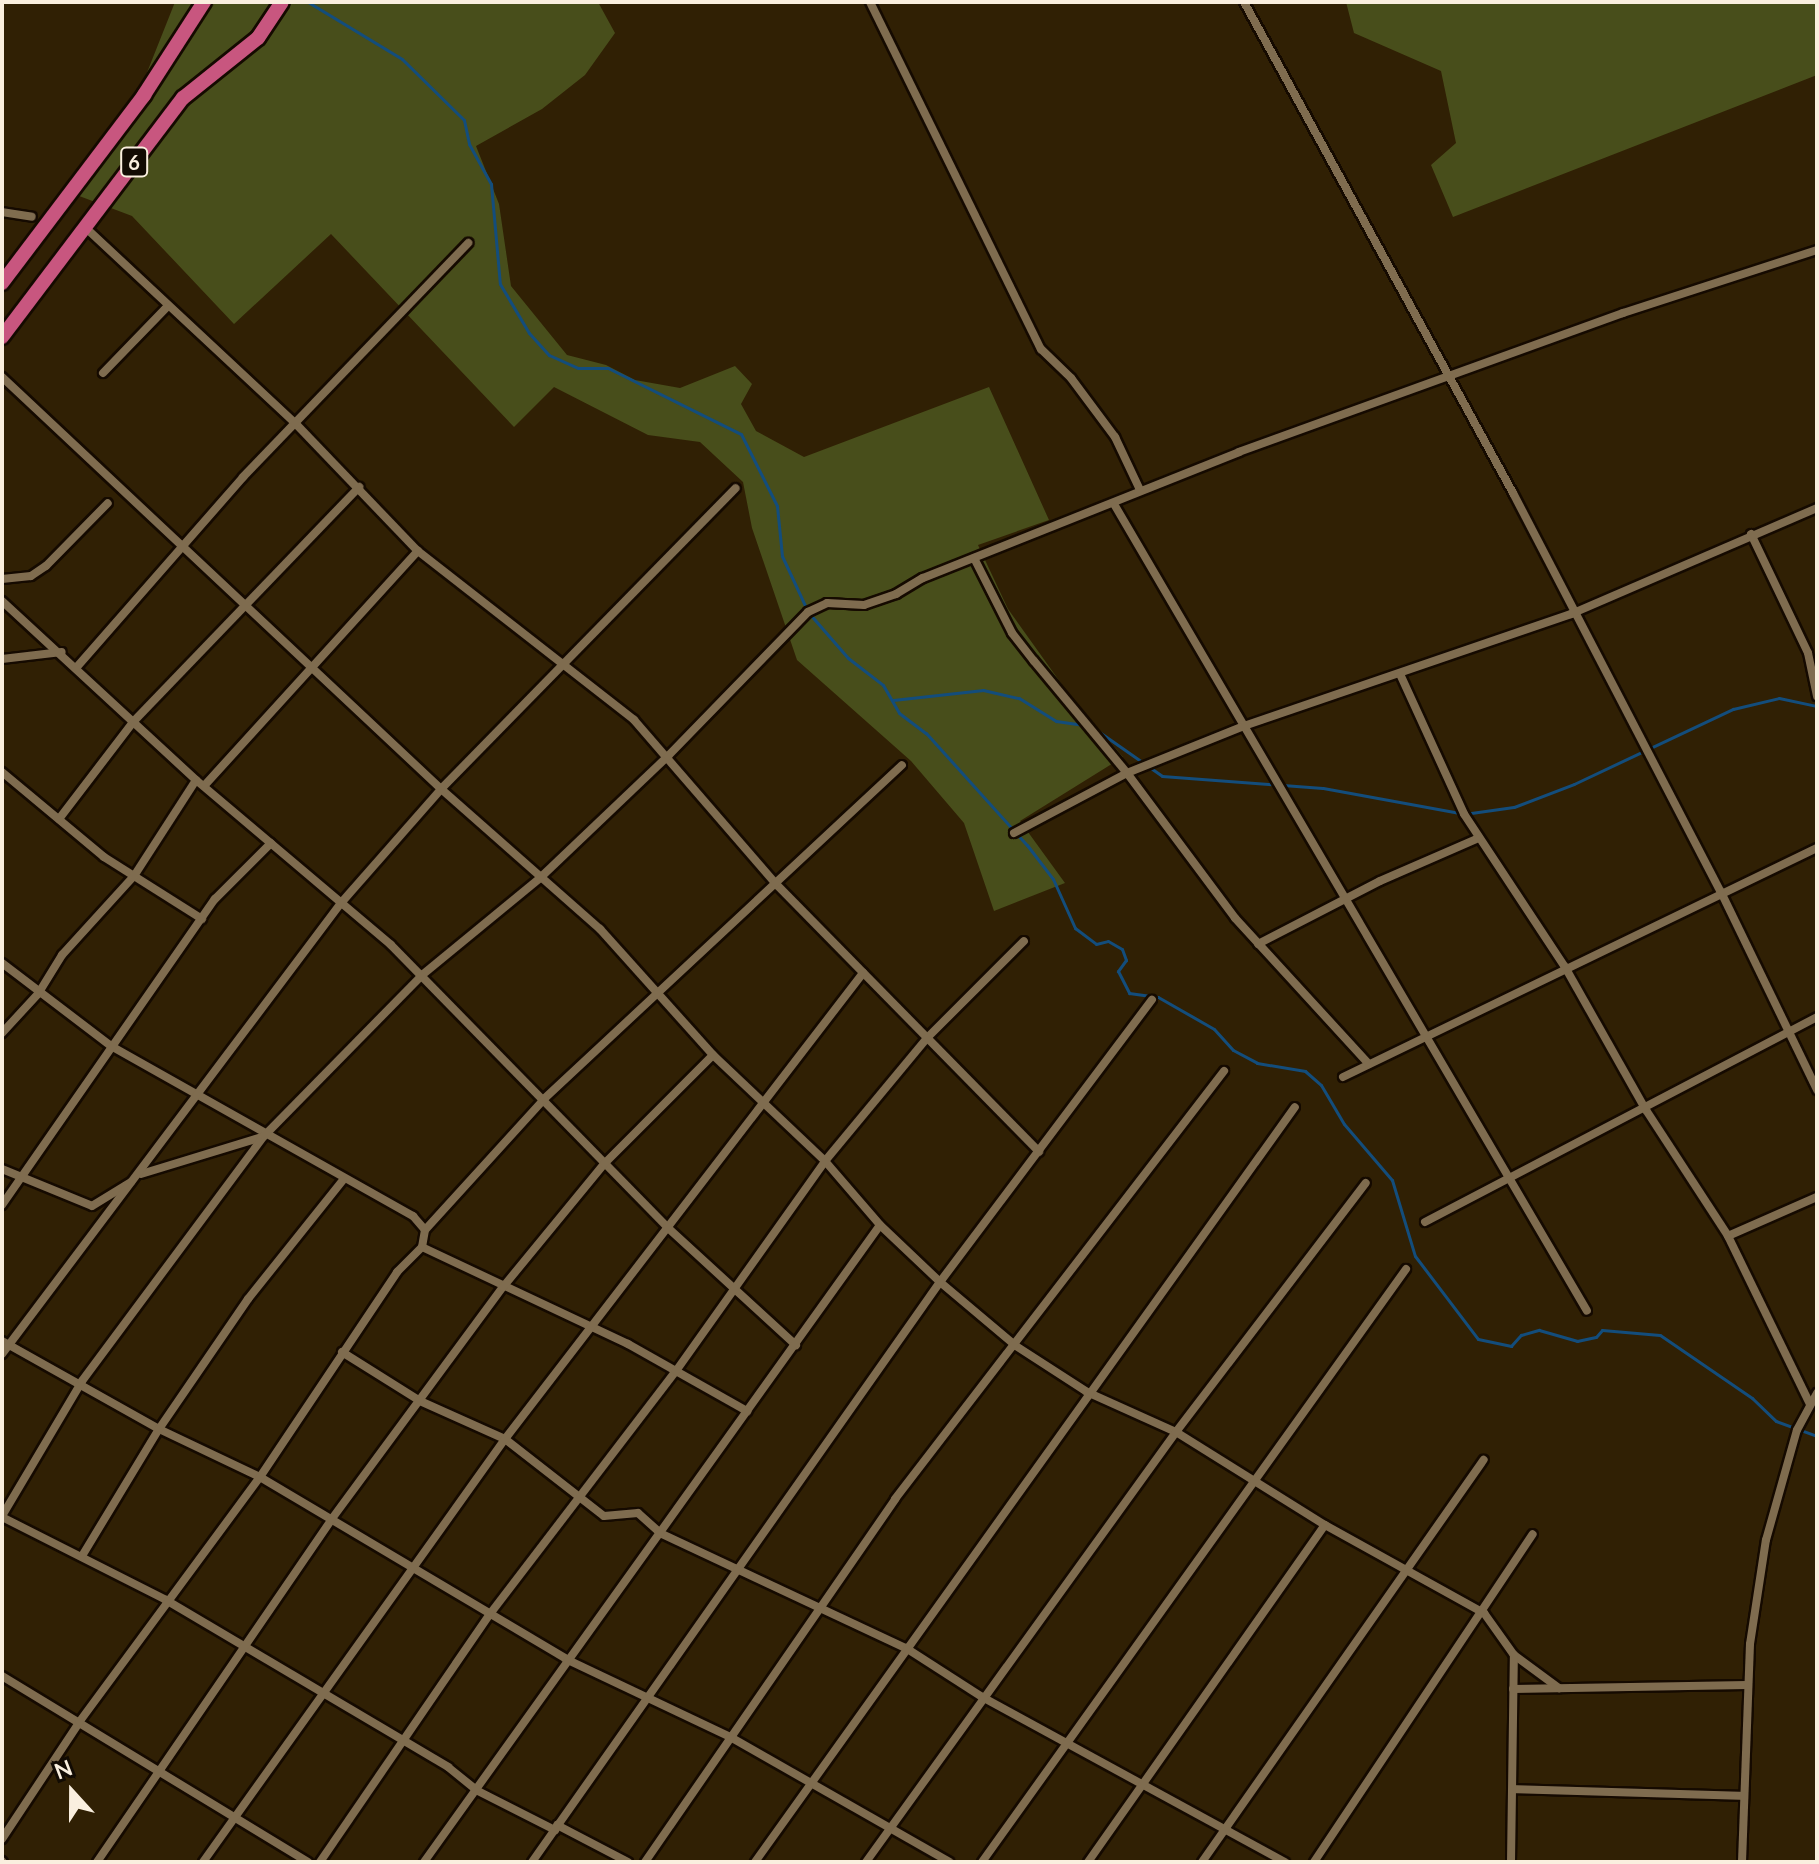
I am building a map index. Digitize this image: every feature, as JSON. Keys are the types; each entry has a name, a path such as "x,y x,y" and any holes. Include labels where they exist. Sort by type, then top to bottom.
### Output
{"highway":[{"name":"6","path":"2,283 144,95 204,2"},
{"name":"6","path":"2,337 87,229 183,98 258,38 282,2"}],"street":[{"path":"870,2 1041,349 1071,378 1115,437 1140,490"},
{"path":"1244,2 1446,376 1513,493 1571,614 1721,892 1817,1090"},
{"path":"2,212 32,217"},
{"path":"87,229 166,308 296,424 418,551 562,663 668,756 777,885 1039,1152"},
{"path":"76,668 180,546 468,243"},
{"path":"628,1862 476,1790 402,1739 166,1600 2,1516 82,1381 264,1136 422,975 540,878 668,756 808,612 827,603 864,605 1114,504 1140,490 1446,376 1817,250"},
{"path":"103,373 166,308"},
{"path":"3,378 441,789 600,929 713,1055 762,1105 825,1161 880,1225 940,1282 1016,1346 1087,1392 1176,1432 1325,1525 1484,1613 1514,1655 1559,1688"},
{"path":"59,819 134,721 247,609 359,487"},
{"path":"2,1354 5,1343 139,1175 194,1095 341,903 441,789 736,488"},
{"path":"2,579 39,571 108,503"},
{"path":"1114,504 1587,1311"},
{"path":"1014,833 1127,773 1244,726 1571,614 1817,508"},
{"path":"1751,534 1808,653 1817,696"},
{"path":"2,1033 38,994 62,955 134,876 200,783 418,551"},
{"path":"974,558 1012,633 1127,773 1258,944 1369,1064"},
{"path":"2,601 62,652 200,783 422,975 545,1098 604,1164 667,1227 796,1345"},
{"path":"2,659 62,652"},
{"path":"1400,674 1479,838 1565,967 1646,1110 1728,1236 1809,1402"},
{"path":"2,1839 80,1721 166,1600 260,1477 397,1272 422,1247 425,1230 545,1098 777,885 902,765"},
{"path":"2,772 134,876 202,919"},
{"path":"1258,944 1347,901 1380,881 1479,838"},
{"path":"2,1205 232,878 271,843"},
{"path":"1343,1077 1565,967 1817,848"},
{"path":"320,1862 490,1614 676,1371 825,1161 927,1038 1024,941"},
{"path":"2,963 38,994 111,1046 264,1136 413,1216 425,1230"},
{"path":"203,1862 412,1565 505,1439 863,973"},
{"path":"532,1862 940,1282 1152,1000"},
{"path":"1425,1222 1646,1110 1817,1017"},
{"path":"97,1862 158,1769 247,1648 331,1520 503,1287 604,1164 713,1055"},
{"path":"645,1862 895,1499 1016,1346 1224,1071"},
{"path":"755,1862 1087,1392 1295,1107"},
{"path":"2,1169 92,1206 139,1175 264,1136"},
{"path":"82,1556 159,1429 248,1299 343,1180"},
{"path":"866,1862 1176,1432 1366,1183"},
{"path":"1728,1236 1817,1197"},
{"path":"424,1862 566,1659 880,1225"},
{"path":"422,1247 676,1371 747,1411"},
{"path":"982,1862 1406,1269"},
{"path":"5,1343 82,1381 159,1429 260,1477 566,1659 732,1738 949,1862"},
{"path":"342,1352 420,1401 505,1439 547,1468 577,1499 604,1516 638,1513 660,1533 740,1567 906,1648 982,1697 1222,1832 1285,1862"},
{"path":"1742,1862 1747,1685 1766,1540 1809,1402 1817,1393"},
{"path":"1202,1862 1484,1460"},
{"path":"1088,1862 1325,1525"},
{"path":"1314,1862 1484,1613 1533,1534"},
{"path":"1511,1862 1514,1655"},
{"path":"2,1676 308,1862"},
{"path":"1513,1689 1747,1685"},
{"path":"1513,1789 1744,1796"}],"green space":[{"path":"175,2 598,2 615,33 585,75 542,109 476,146 499,204 511,286 567,355 606,365 635,380 680,388 735,366 752,384 741,404 756,431 804,457 989,387 1049,520 978,545 1008,609 1068,693 1123,757 1020,821 1065,883 994,911 964,823 911,761 797,660 752,528 743,482 700,442 648,435 554,387 514,427 331,234 234,324 132,216 66,191 144,80"},
{"path":"1346,2 1817,2 1817,75 1453,217 1431,165 1456,143 1441,71 1354,33"}],"waterway":[{"path":"308,2 402,59 464,120 469,144 491,184 500,284 529,333 549,355 578,368 608,368 741,434 777,506 782,556 808,612 848,658 883,685 899,713 926,733 1027,845 1053,879 1075,928 1096,944 1108,941 1122,949 1126,960 1118,971 1129,993 1158,997 1214,1029 1233,1050 1257,1063 1305,1071 1321,1085 1344,1124 1392,1180 1415,1256 1478,1339 1511,1346 1521,1335 1539,1330 1577,1341 1596,1337 1602,1330 1660,1335 1752,1398 1776,1421 1817,1436"},
{"path":"893,700 983,690 1019,698 1056,721 1084,725"},
{"path":"1095,729 1162,776 1323,788 1464,814 1514,807 1574,784 1733,709 1779,698 1817,706"}]}
